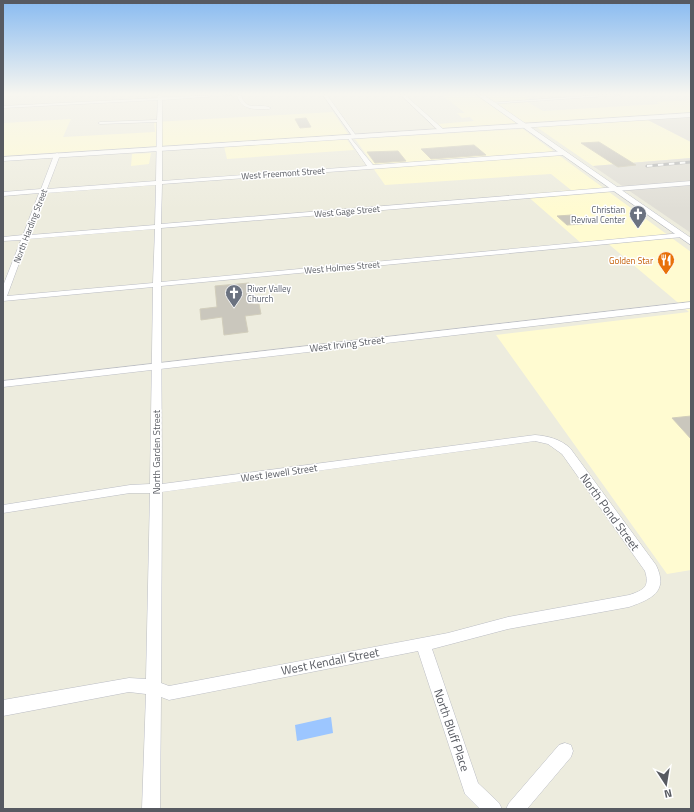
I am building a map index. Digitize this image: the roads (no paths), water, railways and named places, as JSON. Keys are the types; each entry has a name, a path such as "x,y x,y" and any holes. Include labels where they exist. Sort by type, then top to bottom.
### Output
{"main road":[{"path":"535,133 691,242"}],"street":[{"name":"North Garden Street","path":"151,809 160,133"},
{"path":"350,133 371,167"},
{"path":"3,158 408,133"},
{"name":"West Freemont Street","path":"3,194 564,153"},
{"name":"North Harding Street","path":"3,298 57,155"},
{"name":"West Gage Street","path":"3,239 691,183"},
{"name":"West Holmes Street","path":"3,298 682,235"},
{"name":"West Irving Street","path":"3,384 691,305"},
{"name":"West Jewell Street","path":"3,509 130,489 156,490 535,438 554,442"},
{"name":"North Pond Street","path":"554,442 566,451 651,569 654,578 653,588"},
{"name":"West Kendall Street","path":"3,708 129,685 153,687 169,693 423,644 508,623 629,601 645,596 653,588"},
{"name":"North Bluff Place","path":"423,644 471,788 493,809"},
{"path":"515,809 565,751"}],"water":[{"path":"331,717 333,733 297,741 295,725"}],"railway":[{"path":"647,166 691,162"}],"place":[{"name":"Christian Revival Center","path":"638,229"},
{"name":"Golden Star","path":"666,275"},
{"name":"River Valley Church","path":"234,308"}]}
